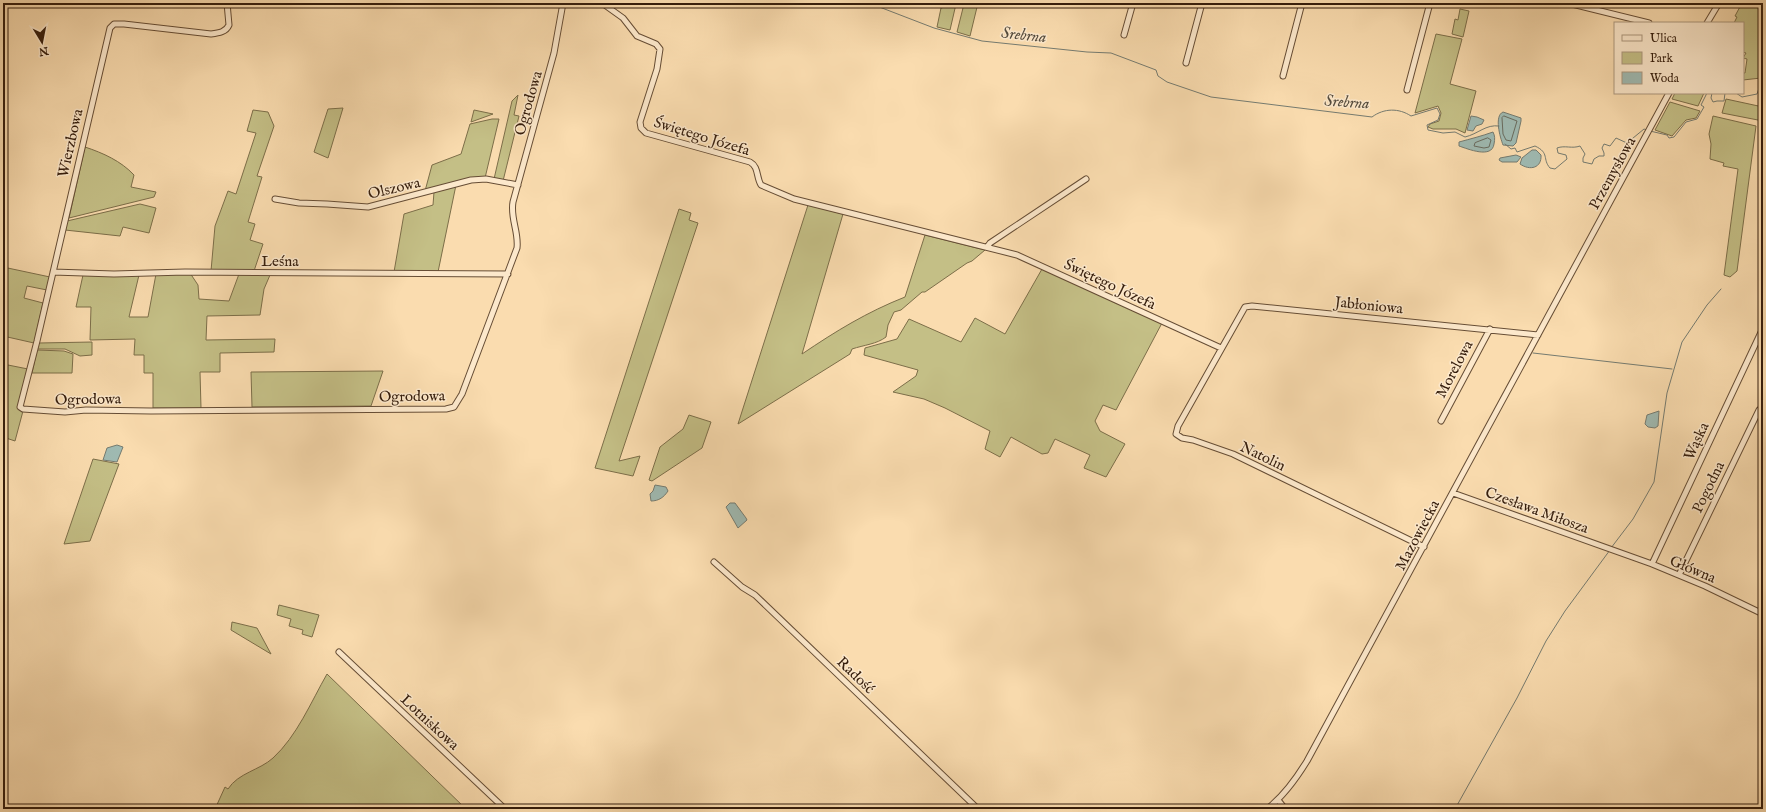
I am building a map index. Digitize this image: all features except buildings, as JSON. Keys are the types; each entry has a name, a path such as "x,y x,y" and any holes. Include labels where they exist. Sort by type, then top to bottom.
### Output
{"street":[{"name":"Wierzbowa","path":"20,407 111,26 116,24 124,24 211,34 219,33 225,30 229,25 227,3"},
{"name":"Ogrodowa","path":"20,407 32,411 65,412 86,410 179,411 452,408 460,399 508,274 518,241 512,208 554,53 563,3"},
{"name":"Świętego Józefa","path":"602,3 623,18 639,37 656,44 660,48 657,69 641,120 642,128 646,132 750,162 756,168 758,180 761,185 790,197 1023,257 1221,348"},
{"path":"1124,35 1133,3"},
{"path":"1186,63 1202,3"},
{"path":"1283,76 1302,3"},
{"path":"1407,90 1430,3"},
{"path":"1568,3 1645,22"},
{"path":"1708,22 1719,3"},
{"name":"Przemysłowa","path":"1576,264 1668,94"},
{"path":"988,247 990,243 1086,179"},
{"name":"Olszowa","path":"274,199 299,203 368,207 471,180 486,180 518,185"},
{"name":"Mazowiecka","path":"1267,809 1278,800 1293,783 1307,761 1576,264"},
{"name":"Leśna","path":"53,272 114,274 184,272 508,274"},
{"name":"Jabłoniowa","path":"1221,348 1242,311 1245,307 1252,306 1538,335"},
{"name":"Wąska","path":"1652,564 1763,328"},
{"name":"Morelowa","path":"1441,421 1490,329"},
{"name":"Natolin","path":"1221,348 1178,426 1176,432 1178,436 1233,454 1424,547"},
{"name":"Pogodna","path":"1679,575 1759,410"},
{"name":"Czesława Miłosza","path":"1453,493 1611,550"},
{"name":"Główna","path":"1611,550 1679,575 1763,614"},
{"name":"Radość","path":"714,562 742,587 755,595 978,809"},
{"name":"Lotniskowa","path":"339,652 505,809"},
{"path":"1278,800 1285,809"}],"green space":[{"path":"978,3 970,36 957,32 964,4"},
{"path":"1742,3 1763,5 1763,69 1761,78 1744,80 1747,59 1744,58 1746,53 1744,52 1744,22 1734,22 1737,17 1735,16"},
{"path":"956,4 950,30 937,27 941,8"},
{"path":"1460,9 1469,11 1463,37 1452,34 1455,19 1458,20"},
{"path":"1436,34 1462,39 1450,84 1476,91 1465,133 1456,129 1433,129 1428,127 1430,124 1439,121 1441,113 1438,106 1415,113"},
{"path":"1674,94 1704,94 1698,106 1672,99"},
{"path":"518,95 514,115 519,116 503,181 494,179 512,101"},
{"path":"1726,99 1763,107 1763,121 1722,113"},
{"path":"1670,102 1700,111 1696,118 1686,120 1672,136 1655,130"},
{"path":"343,108 328,158 314,152 328,109"},
{"path":"253,110 268,112 274,126 257,176 262,177 248,222 255,224 250,240 263,244 254,271 211,271 215,226 228,191 236,194 256,133 247,131"},
{"path":"474,110 493,114 471,122"},
{"path":"1713,116 1756,126 1737,271 1730,277 1724,275 1738,169 1723,166 1724,163 1710,159 1711,144 1709,134"},
{"path":"499,119 485,178 425,191 432,165 461,154 470,124"},
{"path":"85,147 118,162 134,175 131,187 156,192 154,197 69,218"},
{"path":"456,185 438,272 394,272 404,214 433,205 434,192"},
{"path":"140,204 156,208 149,233 123,227 120,236 65,230 67,221"},
{"path":"808,205 843,214 802,354 852,322 905,297 925,235 985,250 972,261 925,292 922,292 901,310 894,312 888,325 886,337 874,343 852,349 850,354 738,424"},
{"path":"679,209 691,213 689,220 698,223 619,461 640,456 633,476 595,468"},
{"path":"3,267 50,277 47,290 27,286 24,298 43,303 34,343 3,336"},
{"path":"1042,269 1162,323 1116,410 1103,405 1095,421 1100,431 1125,444 1106,477 1084,468 1090,455 1055,439 1048,453 1042,454 1011,437 1000,457 985,449 990,431 924,399 893,392 916,376 918,370 864,355 865,348 897,339 909,319 961,342 975,318 1005,334"},
{"path":"190,273 198,285 199,299 229,301 239,274 270,275 264,289 260,315 207,316 206,340 275,339 274,352 220,353 220,372 200,372 201,408 153,408 153,373 144,373 144,355 134,355 135,339 90,340 91,307 76,307 83,275 139,275 129,317 148,317 156,274"},
{"path":"92,342 92,355 80,356 65,349 37,349 39,343"},
{"path":"37,350 64,351 73,354 72,373 32,373"},
{"path":"3,364 28,369 19,410 23,411 15,441 3,437"},
{"path":"383,371 371,406 252,407 251,372"},
{"path":"689,415 711,422 702,448 652,481 649,480 660,447 683,429"},
{"path":"93,459 119,464 90,541 64,544"},
{"path":"279,605 319,615 312,637 302,634 303,630 289,626 291,619 277,615"},
{"path":"232,622 257,628 271,654 231,630"},
{"path":"327,674 466,809 215,809 225,787 228,789 237,779 268,762 282,749 303,718"}],"water":[{"path":"1503,112 1521,118 1516,143 1513,146 1503,145 1500,137 1498,122 1500,114"},
{"path":"1471,116 1484,120 1482,124 1476,126 1473,131 1467,130"},
{"path":"1493,132 1495,138 1494,144 1492,149 1489,151 1479,152 1459,146 1459,142"},
{"path":"1532,150 1536,150 1541,155 1540,163 1531,168 1520,164 1522,158"},
{"path":"1516,155 1521,157 1517,162 1502,162 1499,160 1500,158"},
{"path":"1659,411 1658,426 1655,428 1648,427 1645,424 1647,415"},
{"path":"117,445 123,447 117,462 103,460 107,448"},
{"path":"655,485 666,487 668,491 661,498 651,501 650,494"},
{"path":"730,503 735,503 747,520 738,528 726,507"}],"waterway":[{"name":"Srebrna","path":"869,3 934,28 982,41 1087,52 1111,53 1156,70 1158,76 1167,82 1211,97 1372,117 1381,112 1392,110 1397,110 1411,116 1437,108 1440,114 1438,120 1427,125 1428,130 1443,133 1455,132 1465,137 1490,126 1499,126"},
{"name":"Srebrna","path":"1738,94 1742,97 1757,94 1759,88 1763,89"},
{"name":"Srebrna","path":"1650,131 1667,135 1669,138 1674,137 1686,122 1697,119 1704,107 1701,105 1706,94"},
{"name":"Srebrna","path":"1712,94 1711,98 1713,102 1724,101 1725,94"},
{"name":"Srebrna","path":"1505,144 1511,149 1515,148 1517,152 1535,146 1543,151 1546,162 1550,168 1555,169 1567,159 1566,155 1558,153 1557,148 1580,146 1585,154 1583,162 1592,164 1594,159 1599,156 1604,156 1602,148 1604,144 1610,146 1616,138 1627,143 1644,129 1647,130"},
{"path":"1611,548 1633,519 1654,482 1667,393 1682,342 1707,305 1721,289"},
{"path":"1533,353 1672,369"},
{"path":"1455,809 1517,698 1546,641 1565,611 1610,550"}]}
